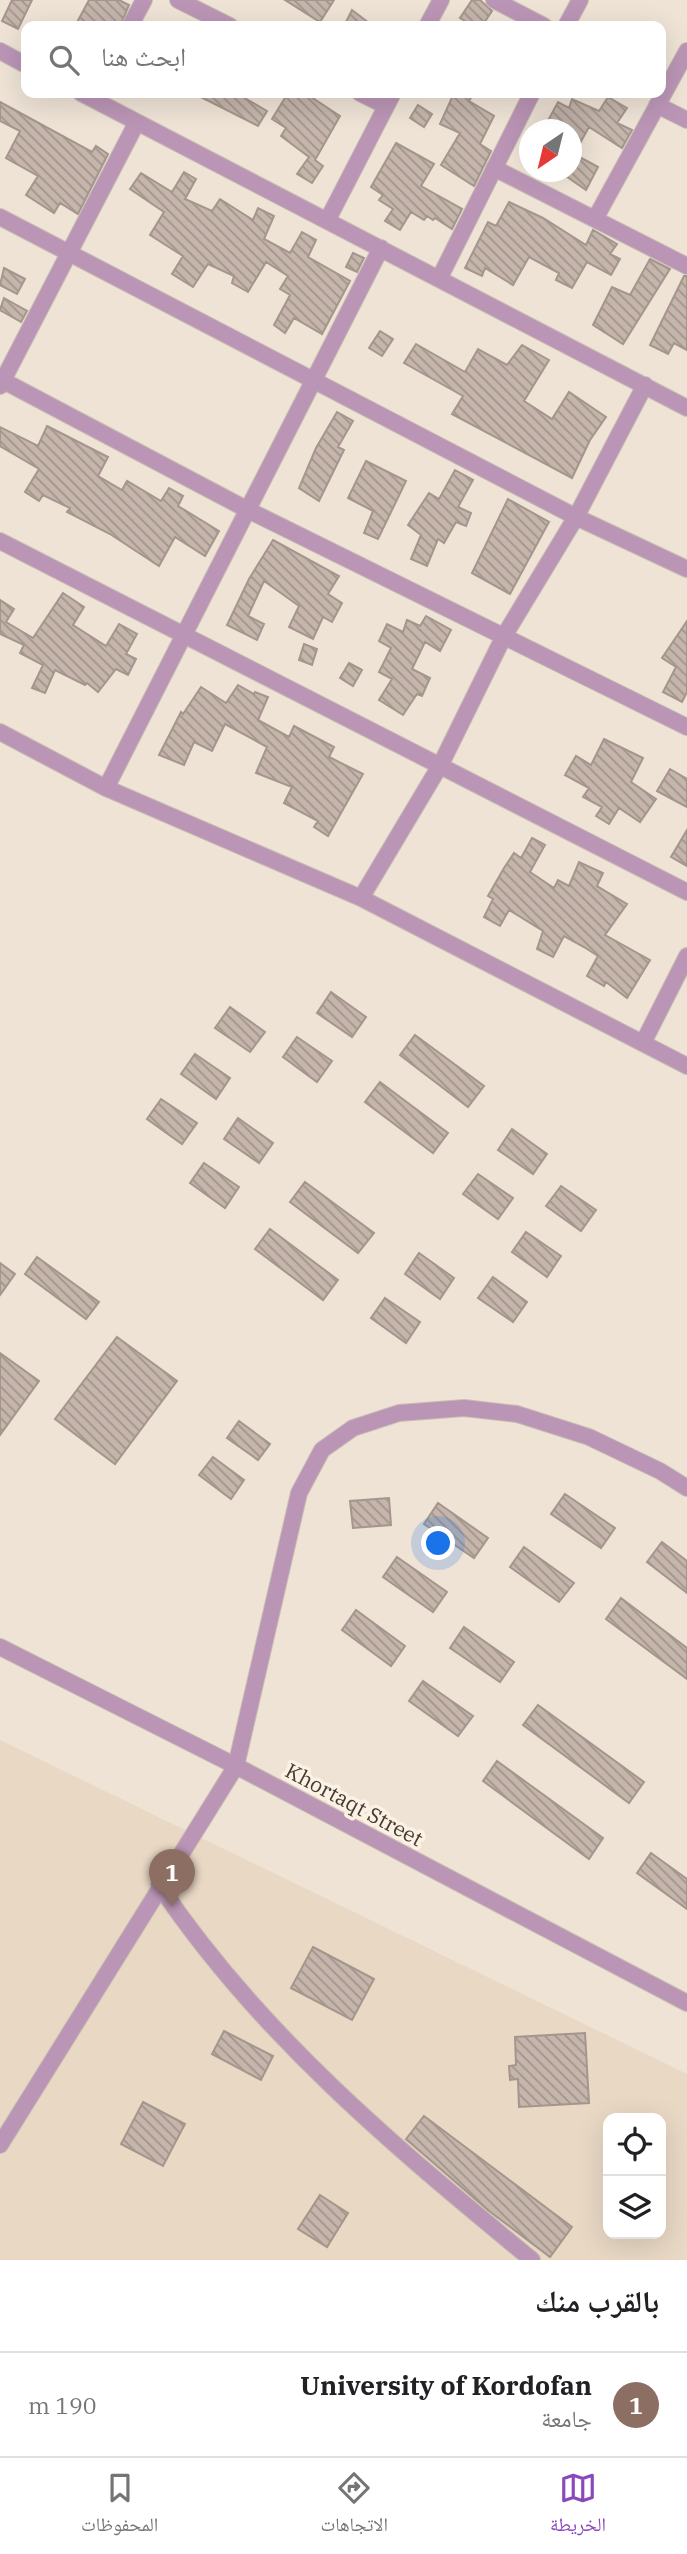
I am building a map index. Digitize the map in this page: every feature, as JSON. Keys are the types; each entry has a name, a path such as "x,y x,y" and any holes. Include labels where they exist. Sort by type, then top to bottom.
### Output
{"street":[{"path":"133,21 144,0"},
{"path":"178,0 220,21"},
{"path":"430,21 441,0"},
{"path":"494,0 534,21"},
{"path":"569,21 580,0"},
{"path":"0,51 21,62"},
{"path":"666,89 687,51"},
{"path":"96,98 137,122 687,408"},
{"path":"439,279 529,98"},
{"path":"595,219 661,98"},
{"path":"327,221 390,99"},
{"path":"657,105 687,120"},
{"path":"137,122 1,381 248,509 687,727"},
{"path":"494,167 687,266"},
{"path":"0,217 576,517 687,569"},
{"path":"106,788 381,248"},
{"path":"361,898 441,764 504,636 576,517 645,385"},
{"path":"0,541 687,892"},
{"path":"0,732 106,788 361,898 687,1066"},
{"path":"643,1043 687,956"},
{"path":"0,2146 159,1885 236,1766 299,1493 322,1450 354,1428 399,1413 464,1408 517,1414 589,1437 660,1471 687,1488"},
{"name":"Khortaqt Street","path":"0,1647 236,1766 687,2003"},
{"path":"159,1885 219,1967 327,2083 375,2130 532,2260"}],"shaded area":[{"path":"0,1740 687,2074 687,2260 0,2260"}],"building":[{"path":"12,0 32,0 18,29 2,21"},
{"path":"89,0 119,0 129,5 122,21 78,21"},
{"path":"285,0 334,0 318,21"},
{"path":"472,0 480,0 492,11 485,21 465,21 460,18"},
{"path":"352,10 366,21 346,21"},
{"path":"203,98 245,98 267,111 258,126"},
{"path":"285,98 313,98 340,116 315,160 323,166 312,183 297,174 309,157 281,136 286,128 272,119"},
{"path":"452,98 471,98 469,101 494,116 480,144 491,151 474,186 441,165 460,133 440,124"},
{"path":"607,98 627,108 617,123 632,130 622,148 589,127 582,140 582,119 549,119 558,102 569,108 572,99 599,111"},
{"path":"0,102 92,152 96,146 108,154 78,214 60,203 54,213 26,195 38,176 6,158 20,131 0,121"},
{"path":"418,105 432,114 424,127 410,118"},
{"path":"396,143 434,164 421,186 462,209 452,229 435,218 433,220 427,216 424,220 411,212 400,230 385,221 393,209 379,200 383,195 371,187"},
{"path":"582,158 598,167 586,190 574,182 582,182"},
{"path":"184,172 196,179 185,199 212,211 220,199 253,220 258,208 274,216 264,239 290,253 302,232 316,240 308,257 350,281 322,334 294,318 285,333 274,325 290,295 280,289 288,276 266,262 248,292 232,283 234,276 208,264 193,287 172,274 183,256 150,235 164,212 130,189 141,173 172,192"},
{"path":"509,202 543,218 586,245 593,230 617,244 610,254 620,259 611,275 587,262 572,288 556,280 559,273 529,257 513,285 485,268 482,276 465,268 488,222 496,226"},
{"path":"353,253 364,258 357,272 346,267"},
{"path":"650,259 670,269 623,344 593,325 612,287 630,295"},
{"path":"4,268 25,279 17,294 0,285"},
{"path":"684,276 687,276 687,350 674,343 668,354 650,345"},
{"path":"4,298 27,311 21,322 0,310"},
{"path":"380,331 393,339 382,356 369,348"},
{"path":"416,344 465,372 478,349 507,365 522,345 549,360 524,401 552,419 569,392 606,417 590,440 572,478 452,414 463,396 404,363"},
{"path":"337,412 353,421 338,447 344,450 319,501 299,488 316,448"},
{"path":"47,426 108,457 98,476 122,490 127,481 161,501 169,488 183,496 178,506 219,531 205,556 175,537 159,566 110,534 67,512 70,508 43,495 39,501 25,492 39,469 0,446 0,427 38,446"},
{"path":"366,461 406,481 378,539 364,533 373,511 348,498"},
{"path":"455,470 473,480 458,507 471,513 466,526 456,522 444,543 438,539 427,566 411,559 421,535 408,525 429,493 439,499"},
{"path":"508,499 549,522 510,594 472,573"},
{"path":"273,540 339,576 328,594 342,603 332,622 323,617 313,639 289,627 299,606 264,581 248,616 264,624 257,640 227,625 249,579"},
{"path":"63,593 84,607 73,625 106,646 119,624 137,634 126,654 136,659 128,675 116,669 98,692 87,683 85,685 55,670 45,693 32,688 43,665 20,653 24,645 0,634 0,600 14,609 6,622 33,638"},
{"path":"426,616 451,630 440,651 425,642 412,669 430,678 422,696 417,694 403,715 379,700 392,679 379,672 391,648 379,641 387,624 403,632 407,620 420,626"},
{"path":"687,621 687,692 682,702 663,692 676,667 662,658"},
{"path":"304,644 317,649 312,665 299,660"},
{"path":"349,663 362,670 353,686 340,678"},
{"path":"238,685 254,694 255,692 268,697 258,720 289,737 294,726 334,747 329,757 363,774 328,836 314,827 318,821 284,803 292,787 256,773 267,747 225,724 212,751 194,742 184,765 159,755 181,712 183,714 201,687 226,703"},
{"path":"604,739 643,758 631,782 656,799 640,822 619,808 609,824 596,816 602,807 583,797 589,788 565,775 576,756 591,765"},
{"path":"670,769 687,779 687,807 657,791"},
{"path":"687,830 687,866 671,857"},
{"path":"532,838 545,845 530,872 554,888 558,880 569,886 579,862 603,873 597,886 627,904 605,935 650,960 627,998 606,982 604,986 587,976 598,956 584,947 564,936 553,957 537,949 543,931 509,910 500,926 484,917 493,899 488,896 504,868 514,853 521,858"},
{"path":"331,992 366,1017 352,1037 317,1013"},
{"path":"230,1007 265,1032 250,1052 215,1028"},
{"path":"415,1035 484,1086 468,1107 400,1055"},
{"path":"297,1037 332,1061 317,1082 283,1057"},
{"path":"195,1054 230,1078 216,1099 181,1074"},
{"path":"380,1082 448,1133 433,1153 365,1102"},
{"path":"161,1099 197,1123 182,1144 147,1119"},
{"path":"238,1118 273,1143 259,1163 224,1139"},
{"path":"512,1129 547,1154 533,1174 498,1150"},
{"path":"204,1163 239,1187 225,1208 190,1183"},
{"path":"478,1174 513,1198 498,1219 463,1194"},
{"path":"305,1182 374,1233 358,1253 290,1202"},
{"path":"561,1186 596,1210 581,1231 546,1206"},
{"path":"270,1229 338,1280 323,1300 255,1249"},
{"path":"526,1232 561,1256 547,1277 512,1252"},
{"path":"419,1253 454,1278 440,1299 405,1274"},
{"path":"37,1257 99,1302 86,1319 25,1274"},
{"path":"0,1263 15,1274 0,1295"},
{"path":"493,1277 527,1302 513,1322 478,1298"},
{"path":"385,1298 420,1322 406,1343 371,1318"},
{"path":"117,1337 177,1381 115,1464 55,1419"},
{"path":"0,1353 39,1381 0,1435"},
{"path":"239,1421 270,1444 258,1460 227,1438"},
{"path":"213,1457 244,1480 231,1499 199,1475"},
{"path":"565,1494 615,1528 601,1548 551,1514"},
{"path":"389,1498 391,1525 353,1528 350,1501"},
{"path":"438,1503 488,1538 474,1558 424,1524"},
{"path":"662,1542 687,1561 687,1593 647,1562"},
{"path":"524,1547 574,1583 559,1602 510,1567"},
{"path":"397,1557 447,1592 433,1612 383,1577"},
{"path":"621,1598 687,1648 687,1679 606,1619"},
{"path":"356,1610 405,1646 391,1666 342,1630"},
{"path":"464,1627 514,1662 500,1682 450,1648"},
{"path":"423,1681 473,1716 458,1736 409,1701"},
{"path":"538,1705 644,1782 629,1803 523,1725"},
{"path":"497,1761 603,1838 589,1859 483,1781"},
{"path":"651,1853 687,1879 687,1909 637,1873"},
{"path":"313,1947 374,1979 352,2020 291,1988"},
{"path":"224,2031 273,2056 261,2080 212,2054"},
{"path":"585,2033 589,2103 519,2107 518,2079 510,2080 509,2066 516,2065 515,2037"},
{"path":"143,2102 185,2124 163,2166 121,2144"},
{"path":"424,2116 572,2227 550,2257 489,2211 406,2139"},
{"path":"320,2195 348,2213 327,2247 298,2229"}],"place":[{"name":"University of Kordofan","path":"172,1907"}]}
